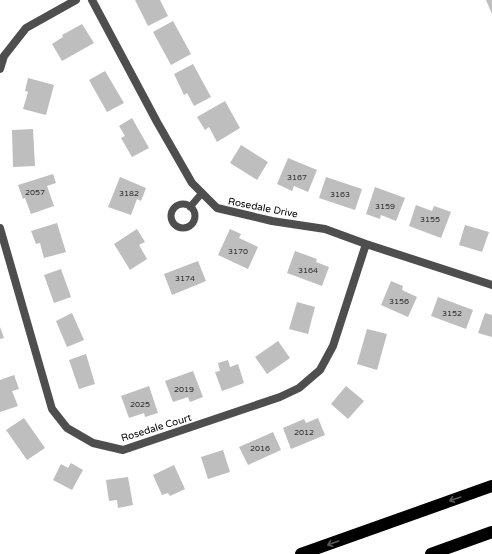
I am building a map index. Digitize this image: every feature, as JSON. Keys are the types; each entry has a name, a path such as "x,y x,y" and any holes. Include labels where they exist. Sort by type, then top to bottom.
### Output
{"highway":[{"path":"301,554 492,486"},
{"path":"431,554 492,532"}],"street":[{"path":"0,68 4,56 26,28 76,0"},
{"name":"Rosedale Drive","path":"92,0 157,122 192,183 217,208 272,220 325,229 492,285"},
{"name":"Rosedale Court","path":"0,228 52,409 66,428 93,443 124,450 280,397 299,388 320,370 333,346 366,244"}],"lane":[{"path":"190,207 202,193"}],"building":[{"path":"135,0 160,0 168,16 148,26"},
{"path":"486,0 492,0 492,14"},
{"path":"173,21 191,54 171,65 153,32"},
{"path":"82,24 94,43 62,61 52,44 63,37 62,35"},
{"path":"193,64 211,97 194,106 187,93 184,95 174,74"},
{"path":"105,71 124,103 107,112 89,80"},
{"path":"28,78 54,85 46,115 23,109 28,92 25,91"},
{"path":"225,101 240,128 217,142 209,127 205,130 197,117"},
{"path":"132,118 149,148 132,157 121,138 125,136 119,126"},
{"path":"33,129 35,166 13,167 12,130"},
{"path":"241,145 268,162 257,180 230,163"},
{"path":"288,158 317,170 308,192 294,186 292,191 277,184"},
{"path":"53,174 56,183 47,186 54,206 31,214 18,185"},
{"path":"120,177 146,188 141,201 137,199 131,215 108,207"},
{"path":"326,177 362,189 355,210 319,198"},
{"path":"375,187 405,198 396,221 381,215 380,219 366,214"},
{"path":"416,205 432,211 434,206 451,212 441,238 409,226"},
{"path":"57,223 66,252 44,258 40,243 36,244 31,231"},
{"path":"465,225 489,232 482,252 459,245"},
{"path":"137,229 145,242 139,245 147,259 130,270 114,244"},
{"path":"230,229 241,234 239,238 258,247 248,269 218,255"},
{"path":"295,251 317,259 316,262 329,267 322,286 287,273"},
{"path":"198,261 206,281 172,295 164,274"},
{"path":"61,269 71,297 54,303 44,275"},
{"path":"391,281 403,286 402,290 417,297 408,317 381,305"},
{"path":"438,297 473,310 466,329 431,316"},
{"path":"297,302 315,307 308,334 289,329"},
{"path":"72,313 84,340 67,347 56,321"},
{"path":"485,313 492,315 492,337 478,333"},
{"path":"0,327 4,338 0,339"},
{"path":"367,329 387,334 377,370 357,364"},
{"path":"278,341 290,358 267,374 255,357"},
{"path":"86,354 95,384 79,389 69,360"},
{"path":"228,360 230,367 238,364 244,383 222,391 215,372 220,371 218,363"},
{"path":"193,371 203,397 190,402 188,397 173,402 165,381"},
{"path":"14,375 19,389 12,391 18,406 0,412 0,380"},
{"path":"149,386 158,413 145,417 144,413 129,418 121,396"},
{"path":"346,386 364,401 348,419 331,404"},
{"path":"24,418 45,448 27,460 6,430"},
{"path":"318,418 325,435 291,449 283,428 304,419 306,423"},
{"path":"273,432 281,450 248,465 239,447"},
{"path":"223,450 230,472 208,479 201,457"},
{"path":"71,463 83,470 72,490 53,480 61,464 68,468"},
{"path":"174,465 185,489 170,496 168,493 162,495 153,475"},
{"path":"128,477 133,505 118,508 117,500 109,501 106,480"}]}
